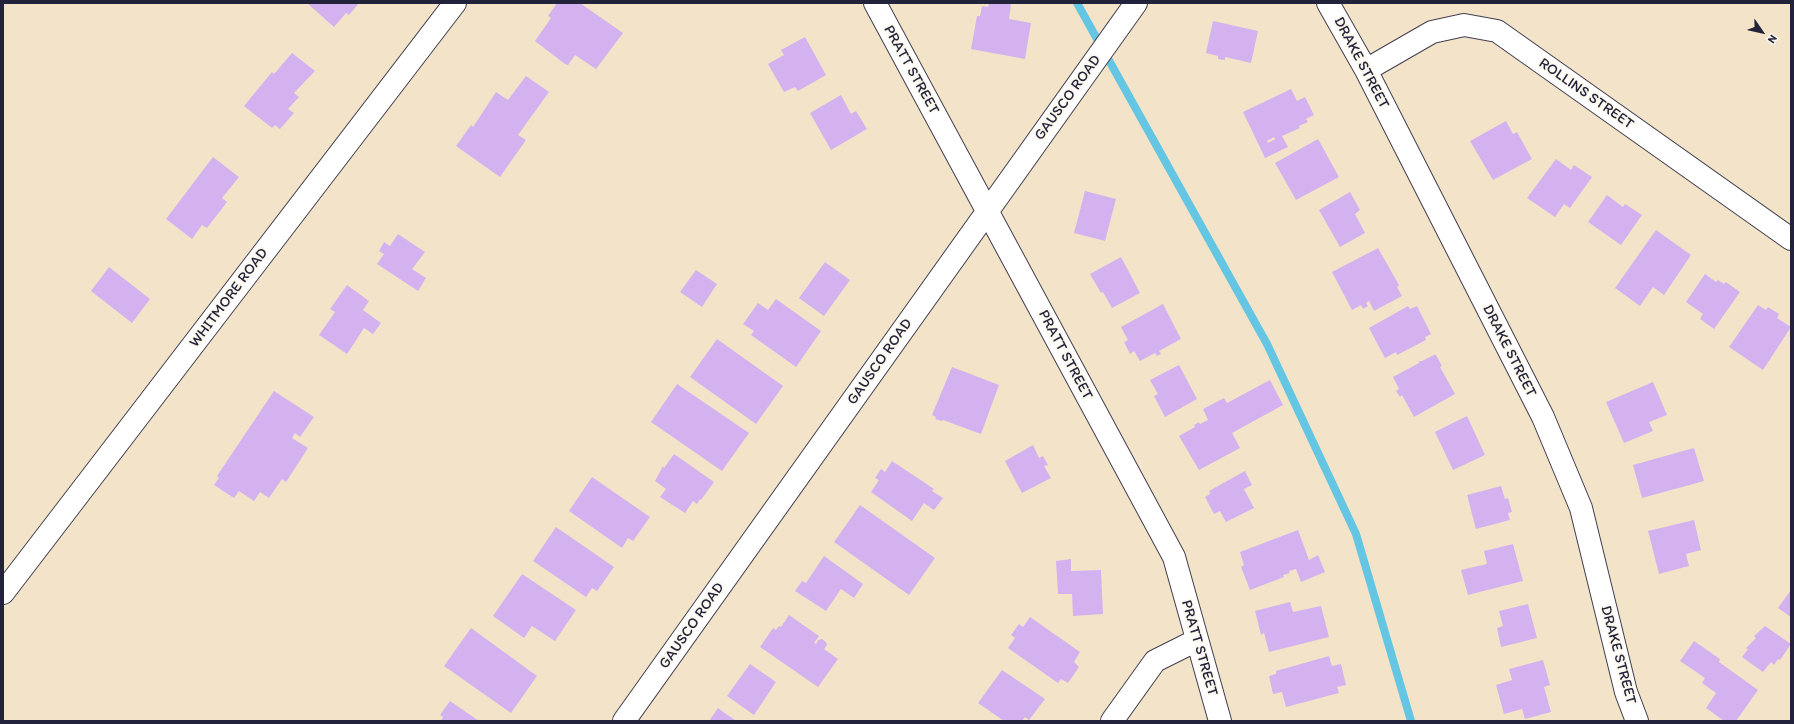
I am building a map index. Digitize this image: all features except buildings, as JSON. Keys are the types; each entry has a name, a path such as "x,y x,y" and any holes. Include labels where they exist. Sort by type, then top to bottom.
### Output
{"street":[{"name":"WHITMORE ROAD","path":"3,593 455,3"},
{"name":"PRATT STREET","path":"875,3 1174,557 1220,721"},
{"name":"DRAKE STREET","path":"1328,3 1366,70 1543,417 1578,501 1626,692 1636,721"},
{"name":"GAUSCO ROAD","path":"624,721 1094,60 1132,9"},
{"name":"ROLLINS STREET","path":"1366,70 1432,32 1464,25 1497,31 1791,239"},
{"path":"1112,721 1155,661 1197,640"}],"waterway":[{"path":"1077,3 1267,344 1356,534 1411,721"}]}
